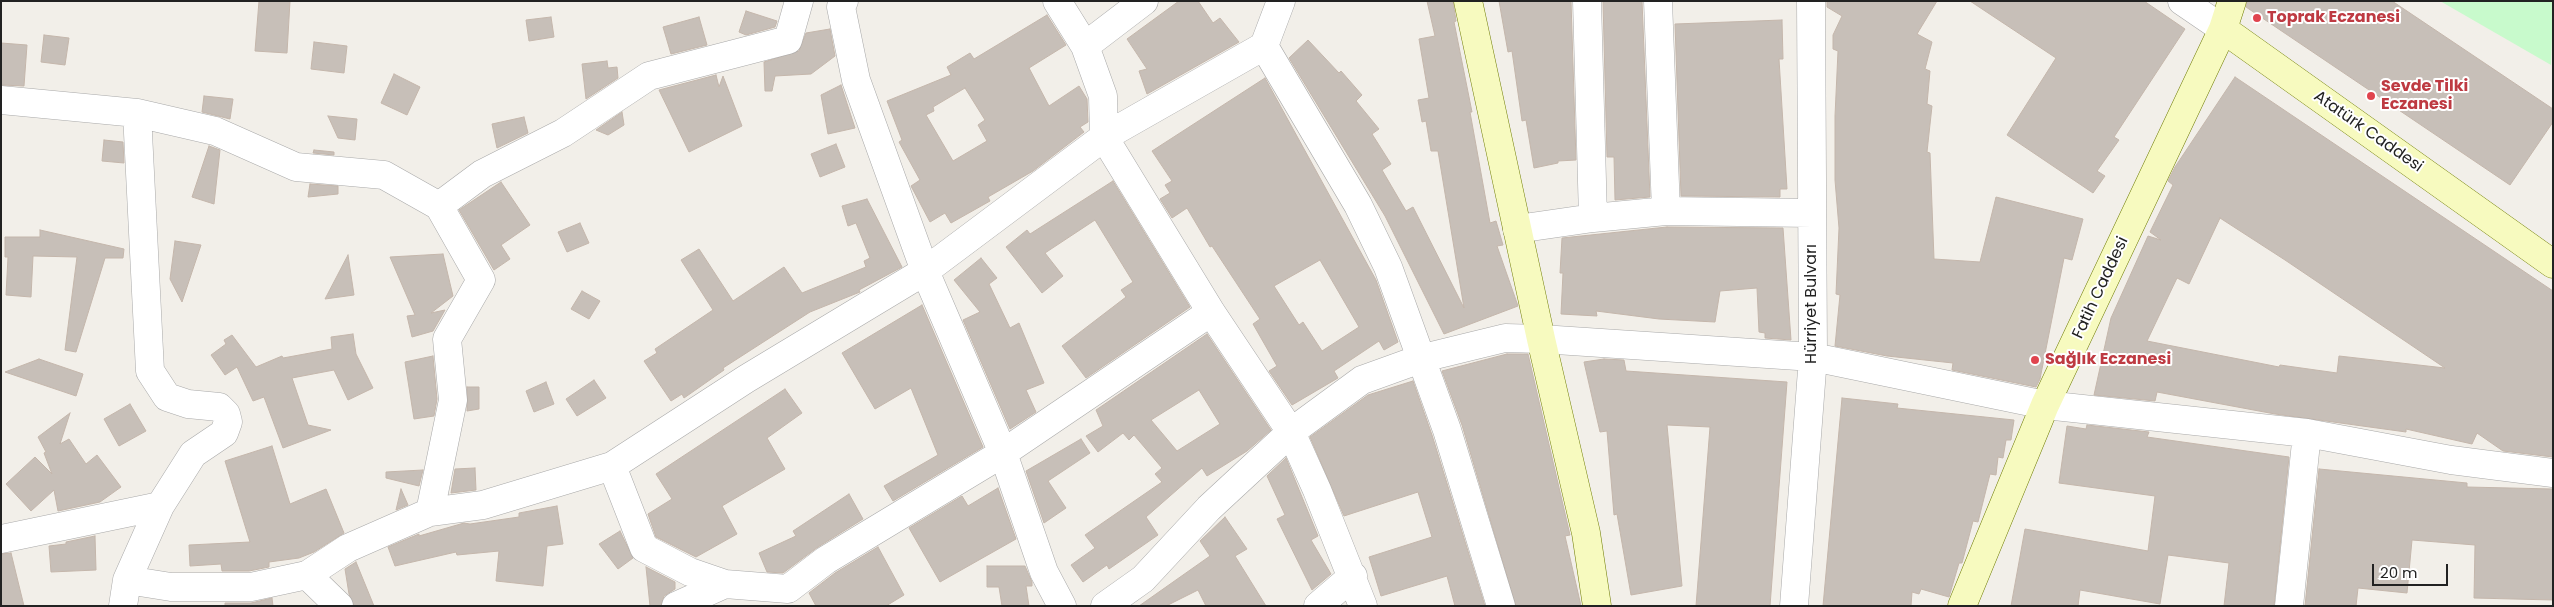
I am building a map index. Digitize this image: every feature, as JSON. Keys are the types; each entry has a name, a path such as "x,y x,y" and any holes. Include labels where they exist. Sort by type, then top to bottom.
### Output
{"street":[{"path":"438,206 482,174 563,133 649,76 788,40 799,1"},
{"path":"1057,1 1085,46 1102,96 1104,137 1211,312 1291,432 1353,576 1363,606"},
{"path":"1085,46 1144,1"},
{"path":"137,113 150,371 167,397 188,404 219,407 226,414 228,422 224,433 193,454 160,506 125,593 171,587 251,587 307,575 348,548 430,512 483,505 612,466 746,379 925,271 1104,137 1264,46 1281,1"},
{"path":"1468,1 1541,339 1586,533 1597,606"},
{"path":"1587,1 1593,218"},
{"path":"1658,1 1666,211"},
{"name":"Hürriyet Bulvarı","path":"1794,606 1813,357 1811,1"},
{"name":"Atatürk Caddesi","path":"2182,1 2553,264"},
{"name":"Fatih Caddesi","path":"1962,606 2045,405 2223,29 2232,1"},
{"path":"837,3 856,80 925,271 1003,453 1044,572 1062,606"},
{"path":"1264,46 1358,205 1388,267 1423,358 1470,499 1501,606"},
{"path":"1,100 137,113 215,131 296,167 384,175 438,206 481,280 448,339 454,400 430,512"},
{"path":"1517,229 1593,218 1666,211 1812,213"},
{"path":"612,466 644,548 690,572 725,584 789,598 826,560 1003,453 1211,312"},
{"path":"1105,606 1143,579 1209,508 1291,432 1362,380 1423,358 1505,338 1813,357 2045,405 2307,433 2451,460 2553,473"},
{"path":"2290,606 2307,433"},
{"path":"1,538 160,506"},
{"path":"307,575 339,606"},
{"path":"1318,606 1353,576"},
{"path":"676,606 725,584"}],"green space":[{"path":"2440,1 2553,1 2551,65"}],"building":[{"path":"259,1 290,1 287,53 255,51"},
{"path":"1179,1 1198,1 1213,23 1220,18 1239,42 1147,94 1139,71 1147,69 1127,39"},
{"path":"1427,1 1453,1 1456,21 1454,22 1472,112 1470,112 1490,223 1496,221 1503,245 1497,246 1518,306 1444,334 1385,216 1289,58 1308,40 1339,73 1341,71 1362,95 1356,101 1379,129 1372,134 1391,164 1382,170 1406,211 1413,207 1464,308 1438,151 1431,151 1426,121 1422,122 1418,100 1429,98 1419,39 1435,36"},
{"path":"1499,1 1571,1 1576,160 1558,161 1558,163 1534,168 1526,120 1522,121 1512,51 1508,52"},
{"path":"1603,1 1642,1 1650,197 1615,200 1614,157 1607,157"},
{"path":"1827,1 1937,1 1917,34 1932,42 1925,69 1930,71 1927,104 1932,106 1927,152 1930,153 1934,259 1980,262 1996,197 2083,219 2072,260 2064,258 2040,379 2036,387 1952,370 1953,363 1887,356 1835,346 1840,295 1836,294 1839,228 1835,180 1838,51 1833,49 1833,35 1842,16 1827,7"},
{"path":"1970,1 2144,1 2185,29 2114,137 2119,140 2097,171 2105,176 2093,193 2007,135 2056,58"},
{"path":"2247,1 2392,1 2553,109 2553,122 2510,185 2246,7"},
{"path":"746,11 777,21 775,27 746,35 739,32"},
{"path":"1047,15 1066,45 1029,68 1049,106 1079,86 1087,99 1088,122 1080,127 1084,132 1033,171 988,197 990,201 951,223 945,213 930,222 911,186 920,180 899,142 902,140 887,101 951,75 947,67 970,53 974,59","holes":["965,88 985,120 978,125 987,141 953,161 926,115 934,111 933,107"]},
{"path":"551,17 554,37 529,41 526,20"},
{"path":"699,17 707,45 671,54 663,27"},
{"path":"1782,20 1783,59 1779,59 1787,189 1780,189 1780,197 1681,196 1675,24"},
{"path":"830,29 835,56 811,74 775,76 772,91 765,91 764,62 799,51 806,33"},
{"path":"44,35 69,38 65,65 41,62"},
{"path":"314,42 347,46 344,73 311,69"},
{"path":"1,43 27,45 24,86 1,85"},
{"path":"607,61 608,68 617,67 618,78 586,99 582,64"},
{"path":"394,74 420,87 407,115 381,103"},
{"path":"716,75 719,87 723,76 742,126 689,152 659,90"},
{"path":"2235,77 2553,291 2553,457 2503,451 2477,433 2472,444 2406,429 2406,432 2275,414 2157,392 2155,401 2094,395 2111,318 2148,236 2161,240 2150,232 2173,185 2168,181 2175,167","holes":["2220,218 2445,368 2339,356 2337,373 2280,365 2279,367 2147,341 2177,278 2189,284"]},
{"path":"1265,78 1376,280 1398,342 1384,350 1379,341 1334,371 1338,378 1292,405 1269,371 1277,366 1253,324 1260,319 1212,246 1210,247 1187,208 1172,218 1160,199 1170,193 1165,185 1172,181 1152,151","holes":["1320,260 1359,327 1322,351 1303,322 1299,325 1274,286"]},
{"path":"841,85 855,128 828,134 821,95"},
{"path":"204,96 233,99 230,119 202,112"},
{"path":"622,112 624,125 608,135 596,130"},
{"path":"328,116 357,119 355,140 338,138"},
{"path":"524,117 528,133 497,148 492,124"},
{"path":"104,140 123,142 124,163 102,161"},
{"path":"836,144 845,167 820,177 811,154"},
{"path":"209,146 220,150 214,204 192,197"},
{"path":"314,150 334,152 334,155 313,153"},
{"path":"1113,181 1190,307 1086,378 1062,346 1126,297 1121,290 1133,282 1095,220 1045,253 1063,276 1042,293 1006,247 1027,230 1030,234"},
{"path":"501,182 530,225 501,245 510,259 494,270 459,210"},
{"path":"310,184 338,186 338,194 308,197"},
{"path":"867,199 902,267 859,290 860,292 810,312 723,368 724,370 684,398 682,394 671,401 644,361 657,353 655,349 713,310 681,260 699,249 733,301 784,267 802,293 866,267 864,261 870,258 856,223 848,226 842,206"},
{"path":"580,223 589,243 567,252 558,232"},
{"path":"1667,227 1783,228 1791,340 1765,338 1765,333 1759,332 1757,288 1720,291 1715,322 1659,319 1596,311 1597,316 1561,314 1563,273 1560,273 1562,238"},
{"path":"40,230 124,249 123,258 105,258 76,352 65,350 77,257 33,256 31,297 6,295 8,257 5,257 5,237 40,237"},
{"path":"175,241 201,245 182,302 170,279"},
{"path":"443,254 453,296 431,313 445,310 433,331 412,337 407,316 415,315 390,257"},
{"path":"348,255 354,295 325,299"},
{"path":"981,258 997,278 989,284 1010,328 1019,323 1044,383 1026,390 1036,412 1010,429 963,320 980,312 954,280"},
{"path":"582,291 600,301 589,319 571,309"},
{"path":"922,305 983,447 893,501 884,486 938,455 911,388 875,409 842,353"},
{"path":"353,334 356,354 373,388 348,400 334,370 292,378 308,425 331,430 283,448 264,397 253,401 237,367 225,375 211,355 226,344 224,340 232,335 256,367 282,356 283,358 332,349 331,337"},
{"path":"1207,334 1271,430 1247,451 1207,476 1202,468 1146,517 1158,535 1109,569 1107,565 1083,582 1071,565 1095,548 1085,535 1162,482 1155,474 1162,468 1134,435 1129,440 1123,433 1098,452 1086,436 1103,426 1096,410","holes":["1199,390 1220,424 1177,451 1151,420"]},
{"path":"1507,354 1528,354 1570,535 1565,536 1581,606 1516,606 1462,425 1442,371"},
{"path":"433,356 437,399 434,416 414,419 405,362"},
{"path":"39,359 83,374 76,396 5,372"},
{"path":"1604,359 1624,360 1626,371 1787,382 1770,606 1696,606 1710,427 1667,425 1682,586 1631,595 1617,514 1614,515 1607,431 1600,432 1584,362"},
{"path":"594,380 606,398 577,416 566,399"},
{"path":"1413,381 1432,435 1485,606 1455,606 1447,576 1381,596 1369,557 1432,537 1418,492 1344,516 1310,437 1368,395"},
{"path":"546,382 554,404 534,412 526,391"},
{"path":"467,387 479,387 479,409 467,411"},
{"path":"785,389 802,413 767,438 785,469 722,506 737,534 696,557 656,537 648,514 672,499 656,474"},
{"path":"1842,398 1898,404 1897,408 2014,420 2011,440 2006,440 2003,458 1998,457 1996,475 1990,474 1978,522 1973,521 1962,563 1959,563 1949,597 1921,589 1919,594 1912,592 1911,606 1823,606"},
{"path":"130,404 146,431 119,446 104,419"},
{"path":"70,413 60,444 69,439 86,464 97,455 121,487 100,502 58,511 54,490 31,511 6,484 35,457 52,474 44,453 46,452 38,437"},
{"path":"2087,425 2149,432 2147,437 2289,457 2274,606 2224,606 2229,563 2168,555 2160,604 2080,590 2078,606 2011,606 2025,529 2148,551 2155,496 2059,483 2067,426 2086,429"},
{"path":"1081,439 1090,453 1048,481 1066,508 1044,523 1026,471"},
{"path":"272,446 290,504 326,489 344,533 314,552 299,558 269,562 269,567 249,571 222,571 221,564 190,566 189,545 250,542 225,461"},
{"path":"1286,458 1318,536 1311,540 1331,574 1312,590 1277,519 1285,515 1267,476"},
{"path":"475,468 476,490 451,493 455,469"},
{"path":"2319,469 2467,483 2467,487 2553,489 2553,600 2474,598 2475,545 2412,540 2407,593 2358,588 2356,606 2305,606"},
{"path":"423,470 419,486 386,478 386,472"},
{"path":"998,488 1016,539 940,582 909,528 962,496 968,506"},
{"path":"401,489 408,505 396,510"},
{"path":"849,494 863,519 818,547 783,573 767,572 759,553 796,536 793,531"},
{"path":"557,506 563,544 547,546 543,586 496,581 499,551 457,555 456,552 395,566 388,547 419,534 419,536 464,523 470,524 519,517 519,513"},
{"path":"1225,517 1247,549 1235,556 1266,606 1206,606 1198,590 1166,606 1139,606 1210,556 1200,541"},
{"path":"620,531 633,558 618,569 599,544"},
{"path":"95,536 96,570 51,572 49,546 66,544 66,542"},
{"path":"878,547 904,595 886,606 816,606 809,593 835,573"},
{"path":"11,553 24,606 1,606 1,554"},
{"path":"356,562 374,606 354,606 349,594 345,569"},
{"path":"987,566 1025,566 1032,582 1032,586 1026,586 1029,606 1002,606 999,587 987,587"},
{"path":"646,567 675,582 675,589 664,596 661,606 650,606"},
{"path":"272,598 273,606 225,606 225,603 251,603"}],"place":[{"name":"Toprak Eczanesi","path":"2257,18"},
{"name":"Sevde Tilki Eczanesi","path":"2371,96"},
{"name":"Sağlık Eczanesi","path":"2035,360"}]}
